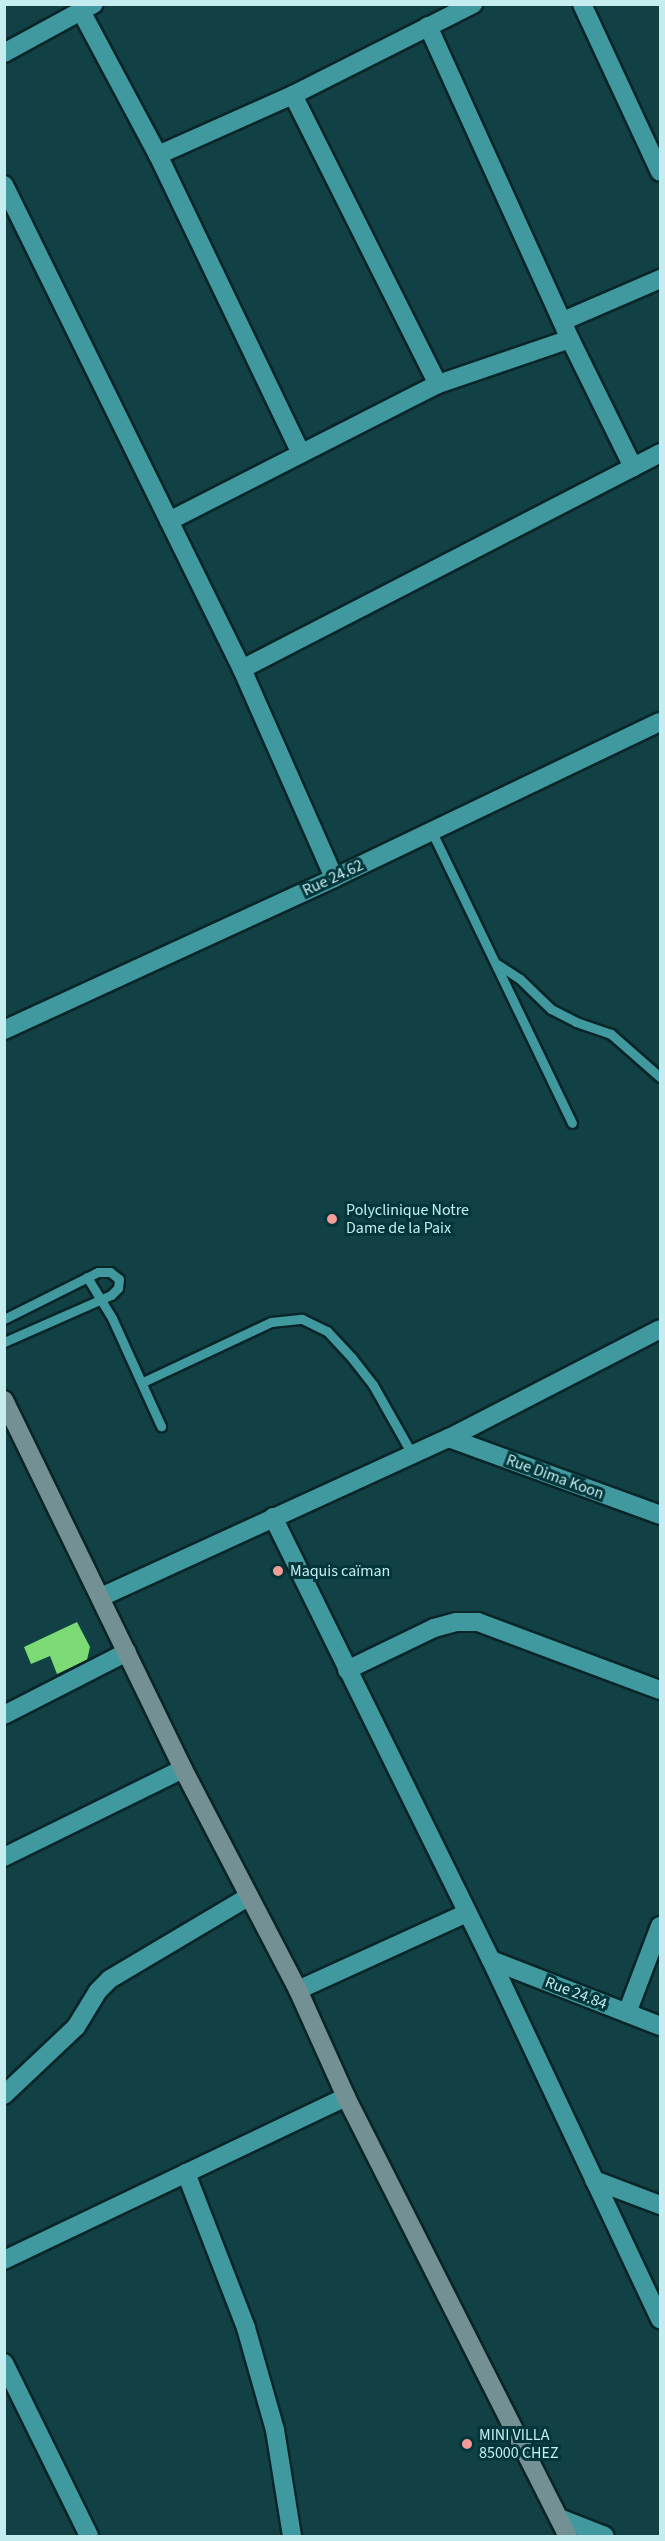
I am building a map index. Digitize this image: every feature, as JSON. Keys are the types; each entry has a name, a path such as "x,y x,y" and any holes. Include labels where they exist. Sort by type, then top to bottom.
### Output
{"street":[{"path":"158,155 293,95 472,4"},
{"path":"582,4 660,172"},
{"path":"4,53 87,8 301,453"},
{"path":"428,26 570,339 633,467"},
{"path":"293,95 438,384"},
{"path":"4,185 242,669 334,878"},
{"path":"563,321 660,279"},
{"path":"170,521 438,384 570,339"},
{"path":"242,669 660,453"},
{"name":"Rue 24.62","path":"4,1030 334,878 660,722"},
{"path":"101,1597 449,1438 660,1329"},
{"path":"4,1400 183,1769 298,1990 346,2097 568,2536"},
{"name":"Rue Dima Koon","path":"449,1438 660,1515"},
{"path":"273,1517 491,1960 660,2319"},
{"path":"347,1670 434,1629 456,1622 478,1622 660,1690"},
{"path":"4,1715 127,1652"},
{"path":"4,1857 183,1769"},
{"path":"4,2095 76,2027 98,1991 110,1979 248,1897"},
{"path":"298,1990 467,1913"},
{"path":"627,2013 660,1926"},
{"name":"Rue 24.84","path":"491,1960 660,2026"},
{"path":"4,2260 346,2097"},
{"path":"186,2173 249,2340 274,2430 292,2536"},
{"path":"594,2180 660,2205"},
{"path":"4,2363 89,2536"},
{"path":"559,2518 605,2536"}],"lane":[{"path":"431,830 572,1124"},
{"path":"495,963 520,979 551,1009 576,1022 611,1034 660,1077"},
{"path":"4,1319 98,1272 110,1272 119,1279 118,1288 101,1299 4,1342"},
{"path":"87,1277 101,1299 143,1382 161,1426"},
{"path":"143,1382 271,1322 302,1319 327,1331 352,1358 373,1385 412,1454"}],"building":[{"path":"77,1622 90,1647 87,1660 57,1674 50,1656 31,1664 24,1647"}],"place":[{"name":"Polyclinique Notre Dame de la Paix","path":"332,1219"},
{"name":"Maquis caïman","path":"278,1571"},
{"name":"MINI VILLA 85000 CHEZ","path":"467,2444"}]}
